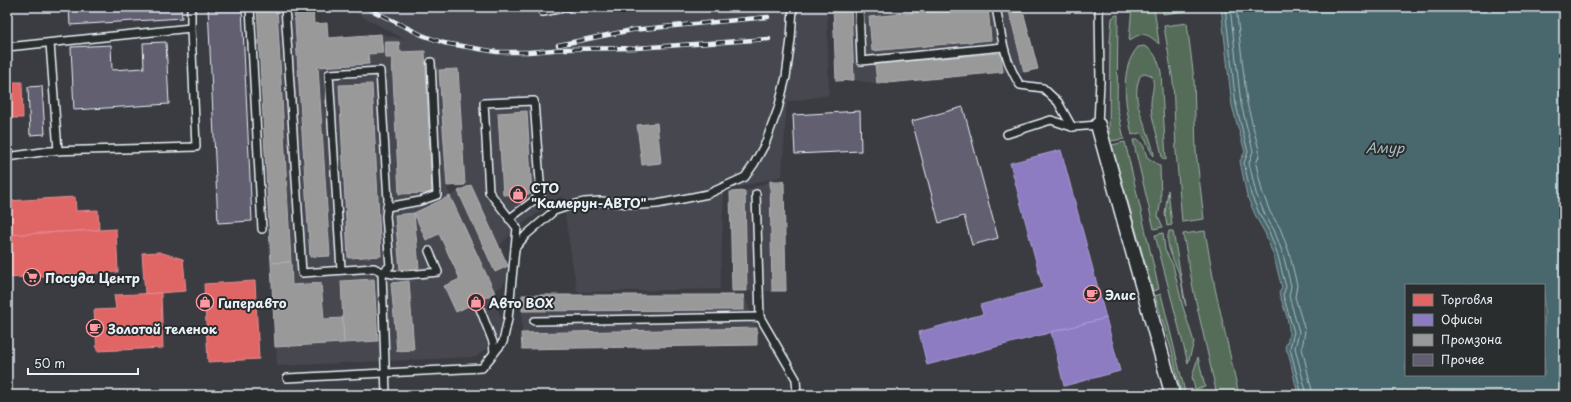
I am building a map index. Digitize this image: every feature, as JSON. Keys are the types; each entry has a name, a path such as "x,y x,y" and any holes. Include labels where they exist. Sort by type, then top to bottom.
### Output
{"street":[{"path":"1098,125 1171,388 1170,395"}],"lane":[{"path":"7,157 27,153 58,150 196,147 191,7"},
{"path":"250,7 262,229"},
{"path":"286,7 302,273 374,268 382,273 397,275 438,272 429,251"},
{"path":"543,12 568,7"},
{"path":"515,248 526,235 554,211 572,204 601,201 640,205 657,204 708,194 745,177 765,144 778,109 786,77 793,7"},
{"path":"861,7 859,7 861,61 1003,47"},
{"path":"996,7 1003,47 1012,73 1020,84 1043,88 1058,102 1072,127"},
{"path":"1007,134 1050,120 1072,127 1098,125 1100,81 1099,7"},
{"path":"7,47 191,28"},
{"path":"50,43 58,150"},
{"path":"387,207 420,201 437,195 431,62"},
{"path":"341,270 329,74 380,71 388,200 386,216 390,266 382,273"},
{"path":"287,378 482,368 503,342 507,325 517,228 508,218 489,192 484,103 534,101 541,196 508,218"},
{"path":"756,194 760,317 796,380 797,395"},
{"path":"382,273 386,395"},
{"path":"480,309 492,342 494,353"},
{"path":"534,321 760,317"}],"shaded area":[{"path":"257,7 313,7 314,24 328,38 381,34 406,40 345,7 827,7 829,95 787,102 782,176 724,191 720,289 577,292 562,196 517,228 499,246 508,266 507,277 504,284 490,296 503,320 498,338 476,357 277,366","holes":["465,185 470,185 450,196 447,186"]},
{"path":"833,7 1022,7 1038,69 1024,72 1003,72 877,84 854,80 836,81"},
{"path":"770,181 784,181 786,291 732,291 730,192 745,191"},
{"path":"522,295 744,295 757,328 757,345 522,349"}],"green space":[{"path":"1132,7 1154,7 1159,44 1151,37 1144,35 1137,36 1129,41"},
{"path":"1163,7 1184,7 1185,11 1163,14"},
{"path":"1118,15 1117,106 1124,139 1110,141 1110,42 1112,18"},
{"path":"1187,23 1194,79 1196,151 1204,219 1182,222 1176,151 1173,82 1164,26"},
{"path":"1144,46 1151,50 1156,56 1161,72 1166,160 1162,158 1160,145 1154,126 1151,102 1153,79 1151,75 1145,73 1140,76 1137,86 1137,96 1138,105 1153,148 1154,156 1140,133 1132,135 1126,101 1126,78 1132,56 1138,47"},
{"path":"1133,140 1139,140 1144,147 1147,157 1160,166 1161,201 1158,216 1163,227 1154,229"},
{"path":"1125,142 1159,289 1153,291 1112,145"},
{"path":"1168,190 1172,225 1167,226 1165,214"},
{"path":"1169,231 1173,231 1186,306 1180,277 1169,249"},
{"path":"1205,231 1215,288 1239,395 1217,395 1194,293 1183,234"},
{"path":"1163,233 1165,250 1173,265 1183,307 1194,342 1188,363 1155,235"},
{"path":"1161,294 1185,392 1181,392 1172,352 1155,296"},
{"path":"1198,357 1205,387 1195,389 1192,377"}],"water":[{"name":"Амур","path":"1221,7 1564,7 1564,395 1298,395 1289,355 1285,347 1288,340 1289,327 1279,293 1282,288 1274,257 1265,233 1247,196 1240,161 1245,152 1232,106"}],"building: Торговля":[{"path":"7,82 22,82 23,118 7,118"},
{"path":"75,197 76,211 98,210 99,230 7,235 7,201"},
{"path":"116,229 118,272 7,278 7,235"},
{"path":"159,252 183,259 186,291 145,294 142,253"},
{"path":"255,281 259,359 208,362 204,284"},
{"path":"161,293 163,348 97,351 94,310 116,309 114,295"}],"building: Офисы":[{"path":"1061,150 1106,318 927,365 919,332 983,314 980,305 1043,288 1010,163"},
{"path":"1106,318 1120,371 1064,386 1051,332"}],"building: Промзона":[{"path":"257,7 277,7 291,262 271,263"},
{"path":"294,7 313,7 314,24 327,23 328,38 381,34 383,53 368,54 369,64 318,67 330,256 310,257"},
{"path":"833,7 851,7 854,80 836,81"},
{"path":"988,7 991,40 872,51 869,17"},
{"path":"1008,7 1022,7 1038,69 1024,72"},
{"path":"385,42 399,42 400,52 425,51 432,193 399,194 392,58 386,58"},
{"path":"1001,53 1003,72 877,84 875,64"},
{"path":"458,69 465,185 447,186 439,70"},
{"path":"372,84 381,256 348,258 339,85"},
{"path":"527,111 532,194 503,195 498,113"},
{"path":"657,123 661,163 642,165 637,125"},
{"path":"770,181 784,181 786,291 772,291"},
{"path":"471,185 508,266 495,272 458,191"},
{"path":"745,191 747,291 732,291 730,192"},
{"path":"450,196 495,293 456,312 444,286 460,279 439,234 426,240 414,213"},
{"path":"414,213 419,268 400,270 395,215"},
{"path":"291,262 292,285 321,283 324,319 343,318 344,343 275,347 271,263"},
{"path":"374,279 378,341 344,343 341,281"},
{"path":"409,281 414,350 397,351 391,283"},
{"path":"522,295 744,295 744,310 522,311"},
{"path":"757,328 757,345 522,349 521,333"}],"building: Прочее":[{"path":"69,7 181,7 182,18 70,25"},
{"path":"208,7 242,7 252,221 218,223"},
{"path":"166,42 169,104 74,110 71,47 111,45 112,70 144,68 143,43"},
{"path":"42,86 45,134 30,135 28,87"},
{"path":"963,107 998,238 972,245 964,216 939,223 912,121"},
{"path":"860,111 861,151 795,154 793,115"}],"railway":[{"path":"365,7 422,35 444,43 497,52 636,48 769,39"},
{"path":"558,45 632,30 768,17"}],"place":[{"name":"СТО \"Камерун-АВТО\"","path":"518,194"},
{"name":"Посуда Центр","path":"32,277"},
{"name":"Элис","path":"1092,294"},
{"name":"Гиперавто","path":"205,302"},
{"name":"Авто BOX","path":"476,302"},
{"name":"Золотой теленок","path":"95,328"}]}
